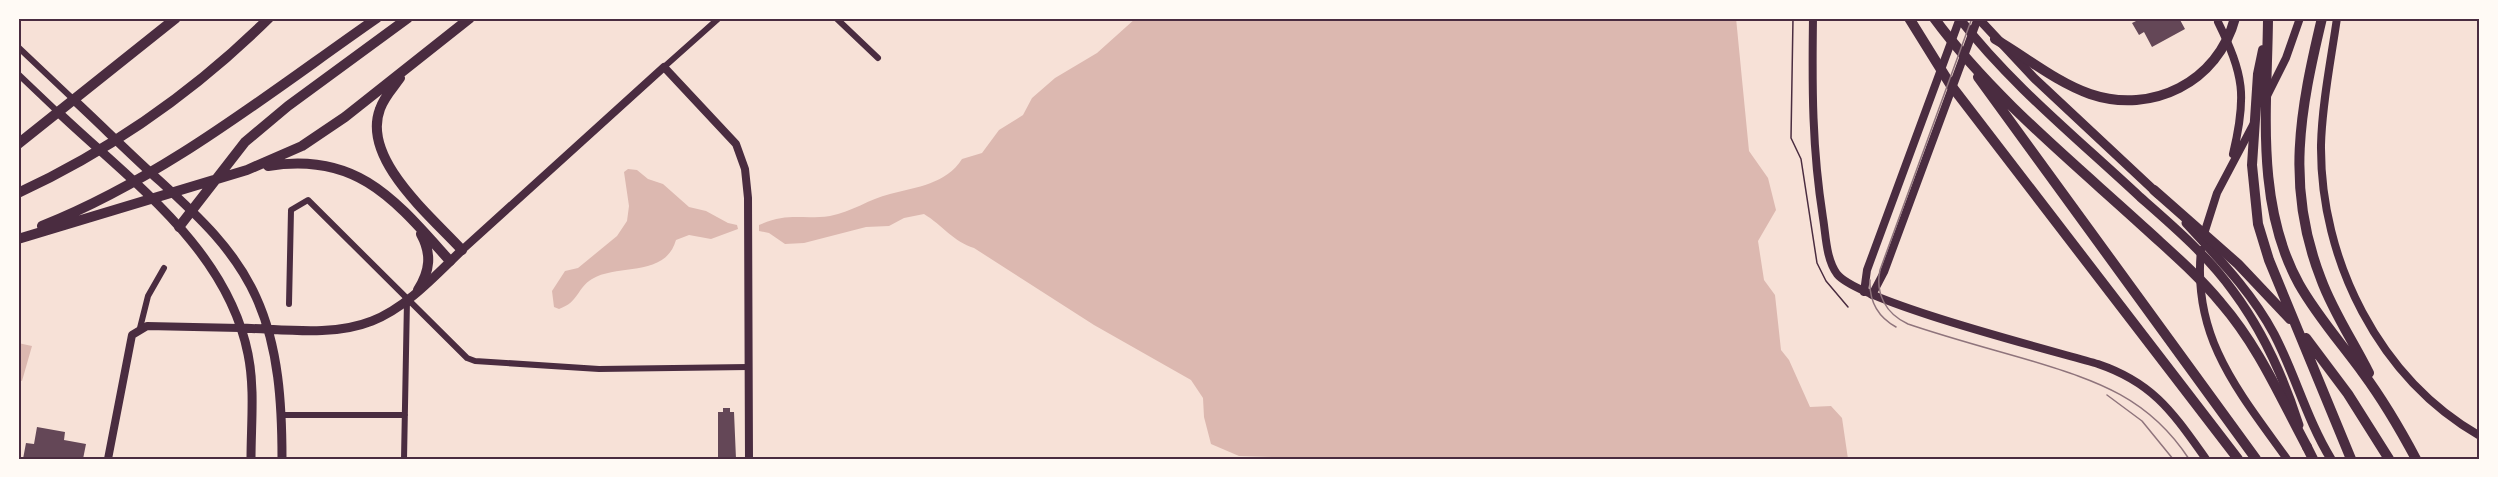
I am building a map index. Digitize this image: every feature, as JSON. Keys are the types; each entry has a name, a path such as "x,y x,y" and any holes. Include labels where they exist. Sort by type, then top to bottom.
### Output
{"highway":[{"path":"18,144 176,18"},
{"path":"18,193 93,155 158,114 219,66 269,18"},
{"path":"18,237 95,203 198,145 377,18"},
{"path":"179,226 194,211 230,159 266,123 408,18"},
{"path":"248,170 302,146 324,132 471,18"},
{"path":"1908,18 1963,102 2238,459"},
{"path":"1934,18 2256,459"},
{"path":"1995,39 2068,84 2099,97 2126,101 2148,100 2183,87 2198,76 2219,54 2235,18"},
{"path":"2322,18 2300,119 2299,175 2304,219 2324,288 2387,410 2416,459"},
{"path":"2268,19 2267,153 2271,202 2285,251 2314,307 2387,410"},
{"path":"2268,19 2258,74 2252,165 2255,210 2269,260 2352,459"},
{"path":"1953,43 2022,115 2213,293 2258,352 2294,417 2313,459"},
{"path":"409,66 379,110 376,124 380,152 393,174 462,250"},
{"path":"18,237 248,170 301,162 339,168 371,182 387,194 450,261"},
{"path":"2154,190 2222,248 2284,312 2348,394 2389,459"},
{"path":"415,223 426,244 429,262 425,278 418,290"}],"main road":[{"path":"1813,18 1812,139 1827,245 1837,274 1851,286 1868,294 2128,375 2164,402 2206,459"},
{"path":"1959,18 1989,54 2186,239 2232,290 2268,349 2294,417"},
{"path":"1978,18 1995,39 2154,190 2225,264 2259,308 2281,349 2331,459"},
{"path":"2287,459 2226,371 2214,348 2204,314 2200,272 2205,229 2212,206 2229,167 2276,81 2300,18"},
{"path":"2337,18 2321,143 2324,196 2335,247 2363,315 2395,362 2431,401 2480,436"},
{"path":"2216,20 2237,64 2243,94 2240,126 2229,167"},
{"path":"74,100 194,211 218,238 247,279 268,329 281,416 282,459"},
{"path":"59,113 179,226 214,272 240,328 251,372 251,459"},
{"path":"108,459 129,342 140,328 147,326 321,330 354,327 387,314 418,290 462,250"}],"street":[{"path":"462,250 719,18"},
{"path":"836,18 878,58"},
{"path":"1868,294 1869,266 1959,18"},
{"path":"1868,294 1884,272 1978,18"},
{"path":"18,47 74,100"},
{"path":"664,67 736,144 745,168 748,211 749,459"},
{"path":"18,74 59,113"},
{"path":"289,304 291,210 312,201 460,353 475,361 599,369 748,367"},
{"path":"140,328 148,296 164,268"},
{"path":"404,459 407,299"},
{"path":"281,416 405,415"}],"path":[{"path":"1793,18 1791,138 1801,159 1817,263 1826,281 1848,307"}],"shaded area":[{"path":"1136,18 1736,18 1749,151 1768,178 1776,210 1758,241 1764,280 1775,295 1781,350 1789,360 1810,407 1831,406 1842,418 1848,459 1344,459 1239,456 1211,444 1204,417 1203,398 1191,380 1094,325 974,248 960,242 924,214 904,218 889,226 866,227 804,243 785,244 769,233 759,231 759,225 769,221 787,217 820,217 838,214 882,196 930,183 948,174 962,159 982,153 999,130 1023,115 1032,98 1055,78 1097,53"},
{"path":"628,169 637,170 648,179 663,184 689,207 706,211 728,223 737,225 738,229 711,239 689,235 676,240 670,252 662,260 640,268 603,274 583,286 566,306 559,309 554,307 552,291 565,271 578,268 617,236 627,221 629,206 624,172"},
{"path":"18,343 32,346 22,381 18,380"}],"building":[{"path":"2137,18 2179,18 2185,29 2152,47 2144,32 2139,35 2132,23 2138,20"},
{"path":"723,408 730,408 730,412 734,412 736,459 718,459 718,412 723,412"},
{"path":"37,427 65,432 64,440 86,444 83,459 23,459 26,443 34,444"}],"tram line":[{"path":"1972,18 1880,270 1879,287 1884,302 1894,315 1908,324 2056,368 2120,395 2139,406 2157,421 2189,459"},
{"path":"1870,280 1871,295 1876,308 1896,327"},
{"path":"2107,395 2142,421 2173,459"}]}
